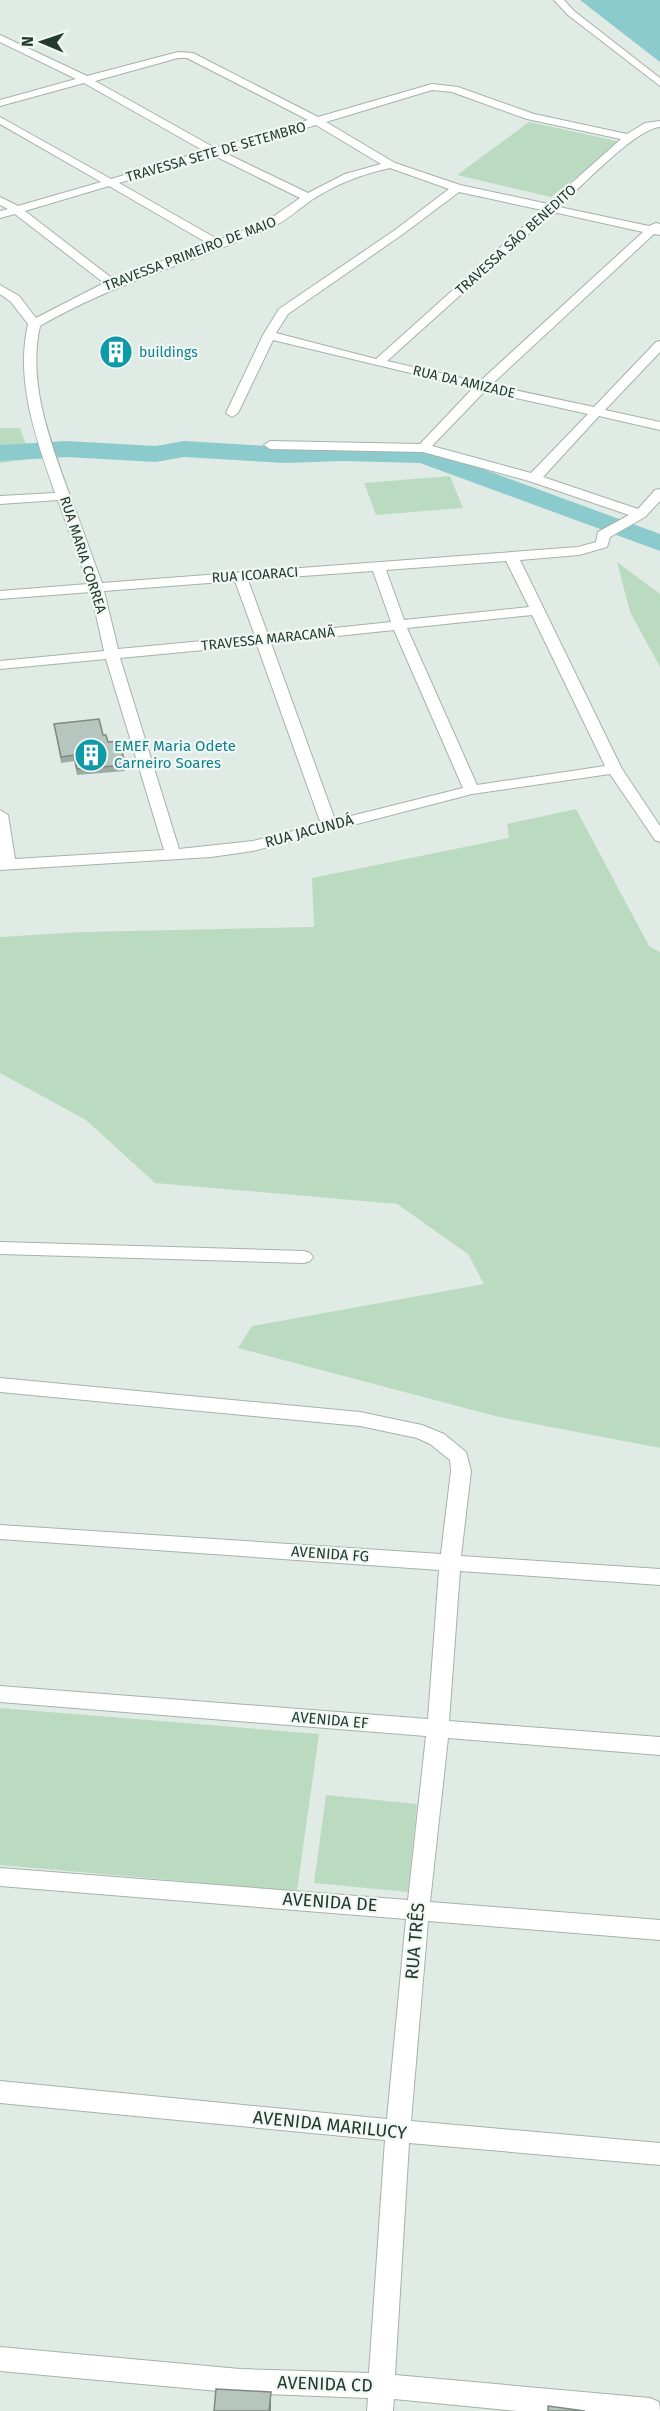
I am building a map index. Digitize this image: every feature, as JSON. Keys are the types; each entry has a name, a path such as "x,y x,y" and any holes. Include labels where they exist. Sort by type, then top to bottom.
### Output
{"street":[{"path":"559,0 571,13 660,83"},
{"path":"0,38 84,80 216,153 309,198"},
{"path":"0,103 185,54 319,122 391,165 457,188 551,209 657,228"},
{"name":"TRAVESSA SETE DE SETEMBRO","path":"0,215 216,153 432,87 454,89 531,117 629,138"},
{"path":"0,120 218,244"},
{"name":"TRAVESSA SÃO BENEDITO","path":"378,363 629,138 649,125 658,124"},
{"name":"TRAVESSA PRIMEIRO DE MAIO","path":"34,324 53,312 112,284 267,226 283,218 309,198 353,174 391,165"},
{"path":"232,413 269,335 284,312 399,232 457,188"},
{"path":"0,200 17,210 112,284"},
{"path":"423,448 481,387 657,228"},
{"path":"0,289 15,299 34,324"},
{"name":"RUA MARIA CORREA","path":"34,324 28,342 27,366 34,407 96,588 144,766 173,855"},
{"name":"RUA DA AMIZADE","path":"269,335 481,387 660,426"},
{"path":"534,478 660,345"},
{"path":"270,445 423,448 534,478 640,514 660,493"},
{"path":"0,500 64,496"},
{"name":"RUA ICOARACI","path":"0,595 562,553 590,549 602,544 603,535 640,514"},
{"path":"511,556 614,769 660,837"},
{"path":"378,567 399,625 472,790"},
{"path":"240,576 329,825"},
{"name":"TRAVESSA MARACANÃ","path":"0,664 262,640 536,610"},
{"name":"RUA JACUNDÁ","path":"4,865 173,855 253,846 472,790 614,769"},
{"path":"0,815 4,865"},
{"path":"0,1248 304,1257"},
{"name":"RUA TRÊS","path":"0,1385 360,1419 422,1432 437,1439 459,1456 461,1471 450,1562 438,1729 418,1909 398,2132 381,2399"},
{"name":"AVENIDA FG","path":"0,1532 660,1576"},
{"name":"AVENIDA EF","path":"0,1694 660,1746"},
{"name":"AVENIDA DE","path":"0,1876 660,1930"},
{"name":"AVENIDA MARILUCY","path":"0,2092 398,2132 660,2154"},
{"name":"AVENIDA CD","path":"0,2359 240,2381 381,2399 650,2411"}],"green space":[{"path":"529,122 622,142 551,197 457,175"},
{"path":"0,428 20,428 31,459 0,463"},
{"path":"450,476 463,508 376,515 364,483"},
{"path":"617,562 660,594 660,667 630,612"},
{"path":"576,809 649,946 660,952 660,1448 499,1417 238,1348 252,1326 484,1284 468,1254 397,1204 155,1183 86,1120 0,1073 0,937 81,932 314,927 312,878 509,838 507,824"},
{"path":"0,1708 319,1734 297,1891 0,1865"},
{"path":"326,1795 417,1804 408,1892 314,1883"}],"water":[{"path":"580,0 660,0 660,62"}],"building":[{"name":"EMEF Maria Odete Carneiro Soares","path":"99,719 103,735 106,735 108,742 120,741 125,765 77,769 74,755 61,757 54,724"},
{"path":"216,2389 271,2392 269,2411 214,2411"},
{"path":"548,2406 585,2411 548,2411"}],"waterway":[{"path":"0,453 66,449 156,454 184,449 285,455 344,453 423,455 660,543"}],"place":[{"name":"buildings","path":"116,352"},
{"name":"EMEF Maria Odete Carneiro Soares","path":"91,755"}]}
